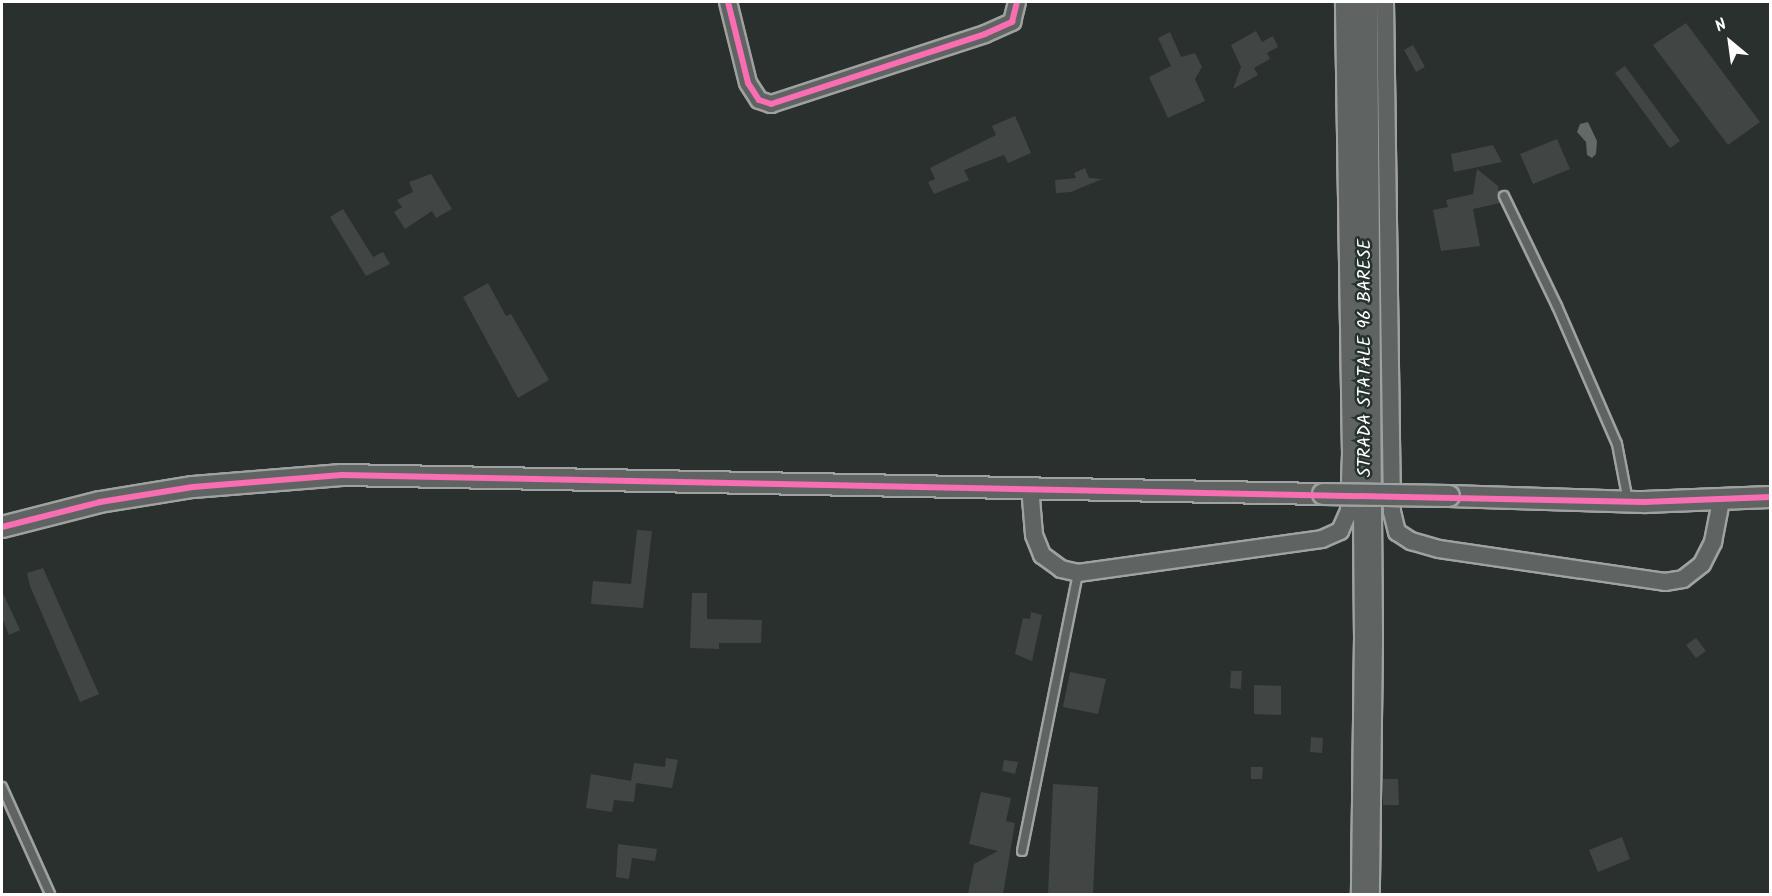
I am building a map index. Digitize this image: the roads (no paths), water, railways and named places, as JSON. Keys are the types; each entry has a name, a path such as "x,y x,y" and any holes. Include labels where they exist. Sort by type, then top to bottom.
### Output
{"highway":[{"name":"STRADA STATALE 96 BARESE","path":"1363,2 1368,625 1365,894"}],"street":[{"path":"728,2 748,83 759,100 771,104 986,34 1012,22 1017,2"},
{"path":"1030,486 1034,535 1042,555 1061,569 1078,573 1322,539 1340,531 1348,511 1351,454 1344,2"},
{"path":"1385,2 1392,512 1398,532 1411,541 1439,549 1665,582 1683,579 1702,564 1713,543 1721,501"},
{"path":"2,527 100,502 193,487 342,475 1030,486 1628,501 1721,501 1770,497"}],"lane":[{"path":"1504,196 1617,444 1628,501"},
{"path":"1022,851 1078,573"},
{"path":"2,787 50,894"}]}
